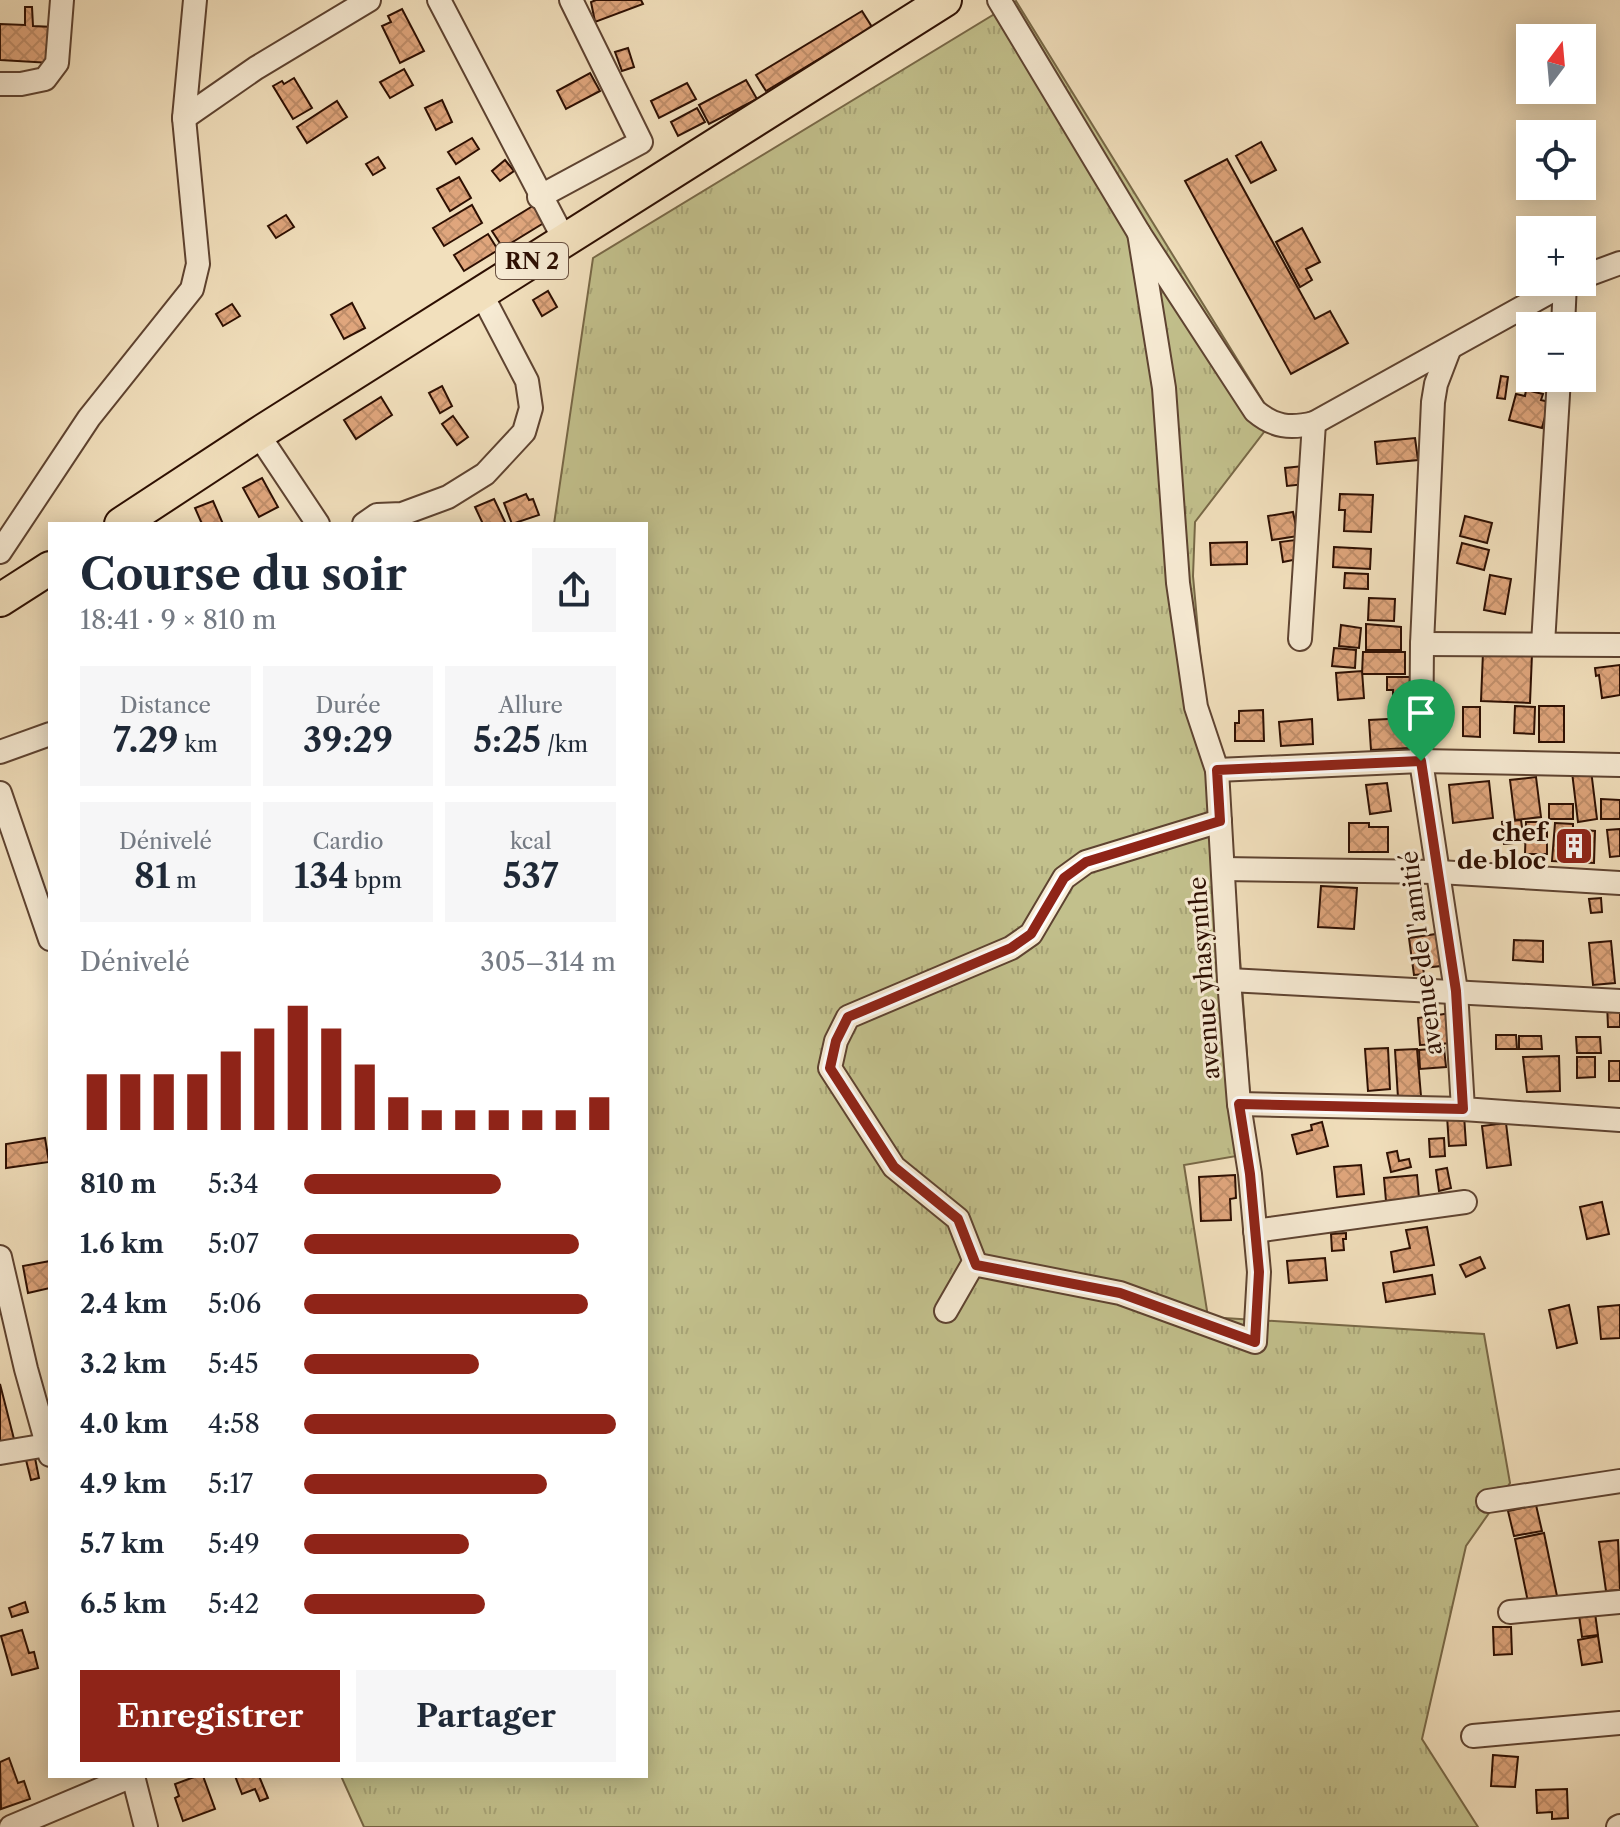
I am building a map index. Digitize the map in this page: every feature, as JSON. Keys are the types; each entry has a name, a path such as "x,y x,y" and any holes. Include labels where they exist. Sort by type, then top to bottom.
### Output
{"highway":[{"name":"RN 2","path":"133,521 258,434 945,0"},
{"path":"0,600 48,569"}],"street":[{"path":"0,84 45,79 57,63 62,0"},
{"path":"0,552 89,418 192,289 198,264 184,118 195,0"},
{"path":"184,118 256,68 369,0"},
{"path":"439,0 539,197 565,241"},
{"path":"539,197 641,142 571,0"},
{"path":"999,0 1139,233 1255,411 1265,419 1287,427 1314,423 1543,296"},
{"name":"avenue yhasynthe","path":"976,1265 1120,1293 1255,1342 1259,1272 1250,1174 1239,1104 1217,770 1196,707 1178,583 1164,388 1139,233"},
{"path":"1596,272 1620,263"},
{"path":"367,522 377,515 402,514 448,497 485,474 524,432 531,408 527,381 481,293"},
{"name":"avenue de l'amitié","path":"1449,350 1436,384 1433,402 1422,644 1421,761 1456,991 1463,1109"},
{"path":"1543,644 1558,392"},
{"path":"1300,639 1314,423"},
{"path":"258,434 317,522"},
{"path":"1422,644 1620,645"},
{"path":"0,752 48,735"},
{"path":"1217,770 1421,761 1620,765"},
{"path":"0,793 48,933"},
{"path":"946,1311 973,1264 976,1265 958,1219 894,1167 830,1068 836,1041 848,1017 1011,948 1031,934 1064,878 1086,862 1220,821"},
{"path":"1223,869 1439,872 1620,883"},
{"path":"1229,980 1620,1001"},
{"path":"1239,1104 1463,1109 1620,1120"},
{"path":"1255,1231 1465,1202"},
{"path":"0,1257 8,1320 48,1447"},
{"path":"0,1453 48,1450"},
{"path":"1488,1501 1620,1481"},
{"path":"1510,1612 1620,1602"},
{"path":"1473,1736 1620,1723"},
{"path":"11,1827 128,1778"},
{"path":"134,1778 146,1827"}],"green space":[{"path":"1016,1 1274,419 1195,522 1193,576 1209,752 1229,805 1254,1153 1184,1165 1208,1317 1484,1334 1510,1483 1466,1546 1422,1739 1478,1827 364,1827 342,1778 648,1778 648,522 554,522 593,258"}],"building":[{"path":"641,0 643,4 595,22 591,2"},
{"path":"25,7 32,7 33,26 53,27 51,63 0,60 0,24 25,25"},
{"path":"402,9 424,51 400,63 382,26 391,22 388,16"},
{"path":"862,11 872,27 766,91 756,75"},
{"path":"628,48 634,67 622,71 615,52"},
{"path":"404,69 413,85 390,98 380,82"},
{"path":"590,73 600,91 566,109 557,91"},
{"path":"294,78 312,108 293,119 273,86"},
{"path":"746,80 757,99 709,124 699,105"},
{"path":"687,83 696,99 659,118 651,101"},
{"path":"442,100 452,122 436,130 425,108"},
{"path":"337,101 347,117 307,143 297,127"},
{"path":"697,108 705,122 678,136 671,122"},
{"path":"472,138 479,149 456,164 448,152"},
{"path":"1261,142 1276,170 1251,183 1236,156"},
{"path":"378,157 385,168 373,175 366,164"},
{"path":"1227,159 1315,319 1330,311 1348,343 1291,374 1185,181"},
{"path":"505,160 514,171 500,181 492,171"},
{"path":"459,177 471,198 450,211 437,189"},
{"path":"536,204 547,221 503,248 492,231"},
{"path":"472,205 482,223 444,246 433,228"},
{"path":"286,215 294,227 276,238 268,226"},
{"path":"1302,228 1320,262 1306,269 1312,280 1300,287 1276,242"},
{"path":"488,234 498,250 464,271 454,255"},
{"path":"548,291 557,307 542,316 533,300"},
{"path":"352,303 365,328 344,339 331,315"},
{"path":"232,304 240,316 223,326 216,314"},
{"path":"1501,376 1508,377 1505,399 1497,398"},
{"path":"442,386 452,406 440,413 429,393"},
{"path":"1526,392 1543,394 1541,400 1549,402 1542,428 1509,420 1516,394 1525,396"},
{"path":"381,397 392,415 356,439 344,420"},
{"path":"453,416 468,437 457,445 442,424"},
{"path":"1415,438 1418,460 1377,464 1375,442"},
{"path":"1303,466 1305,484 1287,486 1285,468"},
{"path":"262,478 278,507 259,517 243,488"},
{"path":"526,494 529,500 533,499 539,515 511,522 504,503"},
{"path":"1340,494 1373,495 1371,532 1344,531 1345,510 1339,510"},
{"path":"494,499 505,522 482,522 475,507"},
{"path":"213,501 222,522 201,522 195,508"},
{"path":"1293,512 1298,536 1272,540 1268,516"},
{"path":"1465,516 1492,523 1487,543 1460,536"},
{"path":"1295,540 1298,559 1283,562 1280,542"},
{"path":"1247,542 1247,564 1211,565 1210,543"},
{"path":"1462,543 1489,550 1484,570 1457,563"},
{"path":"1334,547 1371,549 1370,569 1333,567"},
{"path":"1345,573 1368,574 1368,589 1344,588"},
{"path":"1490,575 1511,579 1505,614 1484,610"},
{"path":"1369,598 1395,599 1394,621 1368,620"},
{"path":"1366,624 1401,627 1401,650 1366,650"},
{"path":"1341,625 1361,628 1359,648 1339,646"},
{"path":"1334,648 1356,650 1355,668 1332,666"},
{"path":"1363,652 1405,652 1405,674 1362,674"},
{"path":"1483,652 1532,654 1530,703 1481,701"},
{"path":"1620,665 1620,695 1602,698 1595,668"},
{"path":"1362,671 1364,698 1338,700 1336,673"},
{"path":"1387,677 1410,677 1409,699 1393,698 1393,690 1387,690"},
{"path":"1515,706 1535,707 1534,734 1514,733"},
{"path":"1539,706 1564,706 1564,742 1539,742"},
{"path":"1463,707 1480,707 1480,737 1463,736"},
{"path":"1263,710 1264,741 1235,741 1239,711"},
{"path":"1408,718 1410,748 1371,750 1369,720"},
{"path":"1312,719 1313,744 1281,746 1279,722"},
{"path":"1591,770 1597,819 1578,822 1572,772"},
{"path":"1536,777 1541,817 1515,820 1510,780"},
{"path":"1489,781 1493,818 1453,823 1449,785"},
{"path":"1387,783 1391,811 1370,814 1366,785"},
{"path":"1601,799 1620,800 1620,819 1601,819"},
{"path":"1549,804 1573,804 1573,819 1549,819"},
{"path":"1521,820 1524,842 1504,844 1502,822"},
{"path":"1526,822 1547,822 1547,854 1525,854"},
{"path":"1349,823 1388,827 1388,852 1349,852"},
{"name":"chef de bloc","path":"1555,823 1573,824 1573,829 1595,831 1594,863 1552,861"},
{"path":"1620,829 1620,856 1610,857 1607,830"},
{"path":"1321,886 1357,888 1354,929 1318,927"},
{"path":"1601,898 1602,912 1591,913 1589,899"},
{"path":"1436,934 1441,966 1423,968 1424,974 1414,975 1409,938"},
{"path":"1514,940 1543,941 1543,962 1513,960"},
{"path":"1611,941 1615,983 1593,985 1589,943"},
{"path":"1607,1003 1620,1003 1620,1027 1608,1027"},
{"path":"1451,1013 1453,1043 1420,1045 1418,1018"},
{"path":"1496,1035 1516,1035 1517,1049 1496,1049"},
{"path":"1519,1036 1541,1036 1542,1049 1519,1049"},
{"path":"1576,1037 1600,1037 1601,1053 1577,1053"},
{"path":"1388,1048 1390,1089 1368,1091 1365,1049"},
{"path":"1444,1048 1446,1067 1420,1069 1419,1050"},
{"path":"1417,1049 1421,1096 1398,1098 1395,1050"},
{"path":"1559,1056 1560,1091 1527,1092 1523,1057"},
{"path":"1577,1057 1595,1057 1595,1077 1577,1078"},
{"path":"1609,1061 1620,1061 1620,1081 1609,1081"},
{"path":"1464,1115 1466,1145 1449,1146 1447,1116"},
{"path":"1322,1122 1328,1146 1297,1154 1292,1135 1312,1130 1311,1125"},
{"path":"1506,1123 1511,1165 1487,1168 1482,1126"},
{"path":"45,1138 48,1162 6,1168 6,1144"},
{"path":"1444,1138 1445,1156 1430,1157 1429,1139"},
{"path":"1397,1151 1399,1161 1409,1159 1411,1167 1391,1172 1387,1153"},
{"path":"1361,1165 1364,1194 1337,1197 1334,1167"},
{"path":"1447,1168 1451,1188 1439,1191 1436,1170"},
{"path":"1235,1175 1236,1198 1230,1199 1231,1220 1201,1221 1199,1177"},
{"path":"1417,1175 1419,1198 1386,1201 1384,1178"},
{"path":"1602,1202 1609,1234 1587,1239 1580,1207"},
{"path":"1427,1227 1434,1265 1394,1272 1391,1252 1410,1248 1406,1230"},
{"path":"1346,1233 1344,1250 1332,1251 1331,1234"},
{"path":"1480,1257 1485,1268 1466,1277 1460,1265"},
{"path":"1325,1258 1327,1280 1289,1283 1287,1261"},
{"path":"48,1261 48,1288 28,1293 23,1266"},
{"path":"1432,1275 1435,1294 1386,1302 1383,1283"},
{"path":"1569,1305 1577,1343 1557,1348 1549,1310"},
{"path":"1620,1305 1620,1338 1601,1339 1598,1307"},
{"path":"0,1384 14,1439 0,1443"},
{"path":"35,1458 39,1478 31,1480 26,1460"},
{"path":"1536,1505 1542,1531 1514,1536 1508,1511"},
{"path":"1544,1533 1557,1596 1528,1602 1515,1539"},
{"path":"1618,1540 1620,1590 1606,1591 1599,1542"},
{"path":"25,1602 28,1612 12,1617 9,1608"},
{"path":"1595,1613 1598,1635 1582,1637 1579,1615"},
{"path":"1493,1627 1511,1627 1512,1654 1494,1655"},
{"path":"22,1630 29,1653 34,1652 38,1668 12,1675 1,1636"},
{"path":"1598,1636 1602,1662 1582,1665 1578,1640"},
{"path":"1493,1755 1518,1757 1515,1787 1491,1786"},
{"path":"9,1758 18,1783 24,1781 30,1799 1,1809 0,1762"},
{"path":"192,1778 204,1778 215,1809 183,1821 175,1798 179,1796 175,1784"},
{"path":"236,1778 260,1778 268,1798 260,1801 255,1789 242,1794"},
{"path":"1567,1789 1568,1818 1552,1819 1552,1812 1537,1813 1536,1790"}],"place":[{"name":"chef de bloc","path":"1574,846"}],"route":[{"path":"1421,761 1456,991 1463,1109 1239,1104 1250,1174 1259,1272 1255,1342 1120,1293 976,1265 958,1219 894,1167 830,1068 836,1041 848,1017 1011,948 1031,934 1064,878 1086,862 1220,821 1217,770 1421,761"}]}
